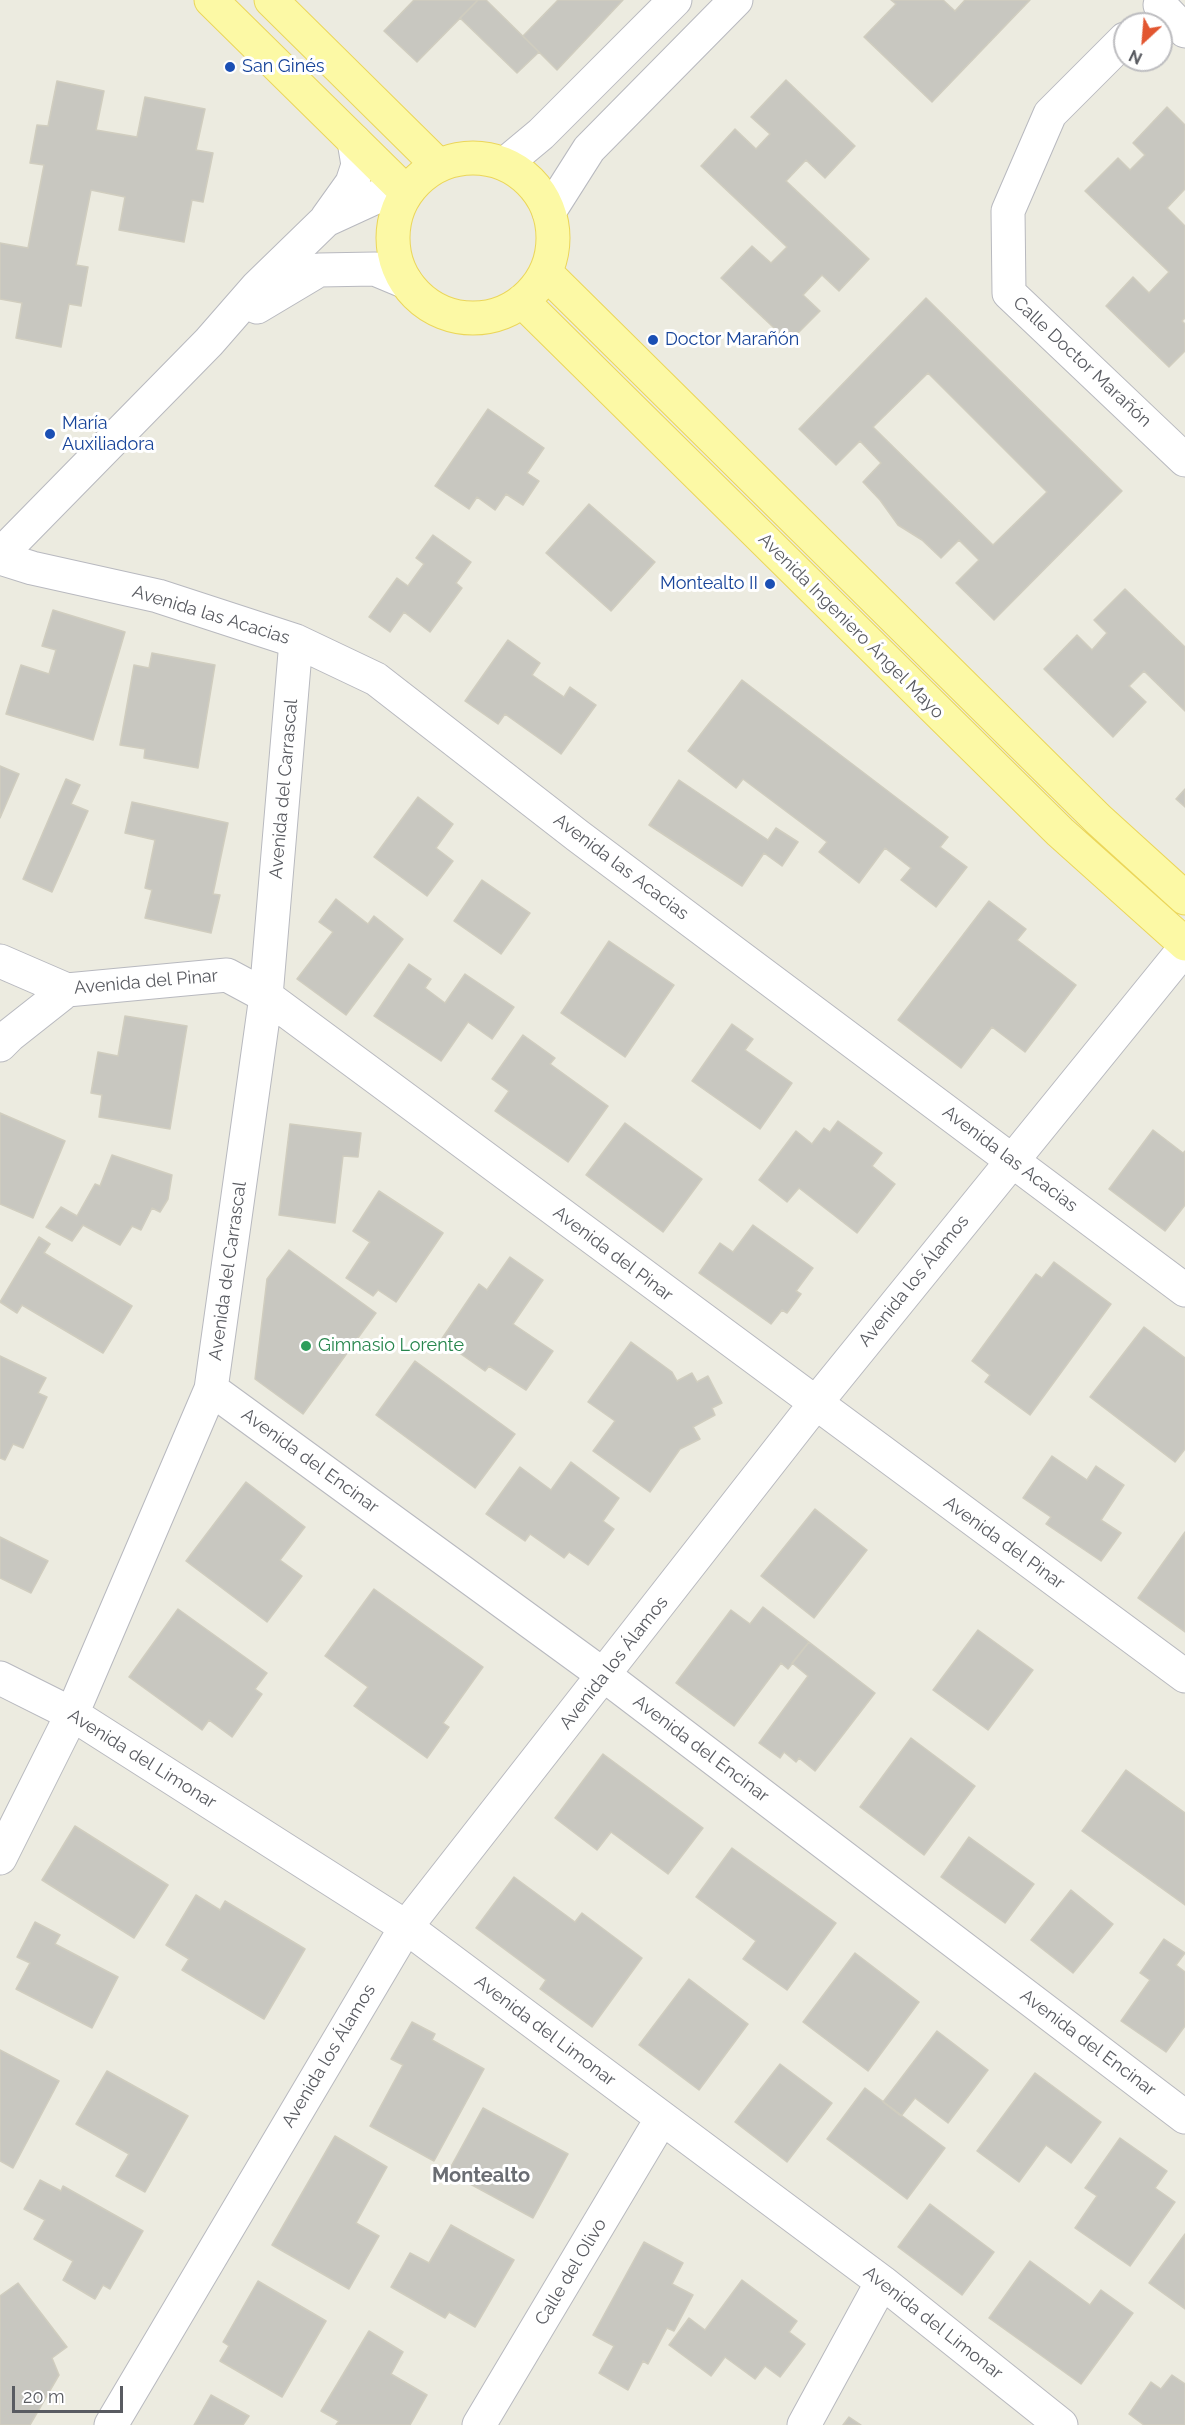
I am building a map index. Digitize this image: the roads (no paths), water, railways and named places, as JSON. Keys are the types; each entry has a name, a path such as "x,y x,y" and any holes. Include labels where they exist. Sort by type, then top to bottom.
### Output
{"main road":[{"path":"211,0 406,192"},
{"path":"271,0 438,165"},
{"path":"471,157 505,164 532,183 549,212 554,243 546,273 535,289 522,301 493,316 460,317 430,305 406,282 394,255 396,213 406,192 426,172 454,160 471,157"},
{"name":"Avenida Ingeniero Ángel Mayo","path":"546,273 1098,819 1185,898"},
{"name":"Avenida Ingeniero Ángel Mayo","path":"522,301 1060,832 1185,946"}],"street":[{"path":"505,164 541,134 675,0"},
{"path":"549,212 590,149 736,0"},
{"path":"1155,10 1185,31"},
{"name":"Calle Doctor Marañón","path":"1113,51 1050,114 1008,211 1009,294 1185,460"},
{"path":"0,556 209,342 257,287 326,220 352,183 358,165 354,141"},
{"path":"326,220 376,197 406,192"},
{"path":"209,342 268,298 319,270 375,269 406,282"},
{"name":"Avenida las Acacias","path":"0,556 32,568 158,596 296,641 376,679 578,836 1185,1290"},
{"name":"Avenida del Carrascal","path":"0,1858 72,1714 211,1389 266,996 296,641"},
{"name":"Avenida los Álamos","path":"111,2425 406,1927 815,1404 1185,946"},
{"name":"Avenida del Pinar","path":"0,961 67,990 227,975 266,996 1185,1676"},
{"path":"0,1045 67,990"},
{"name":"Avenida del Encinar","path":"211,1389 604,1676 1185,2116"},
{"name":"Avenida del Limonar","path":"0,1678 72,1714 406,1927 882,2282 1061,2425"},
{"name":"Calle del Olivo","path":"479,2425 662,2118"},
{"path":"804,2425 882,2282"}],"place":[{"name":"San Ginés","path":"230,67"},
{"name":"Doctor Marañón","path":"653,340"},
{"name":"María Auxiliadora","path":"50,434"},
{"name":"Montealto II","path":"770,584"},
{"name":"Gimnasio Lorente","path":"306,1346"}],"district":[{"name":"Montealto","path":"481,2176"}]}
